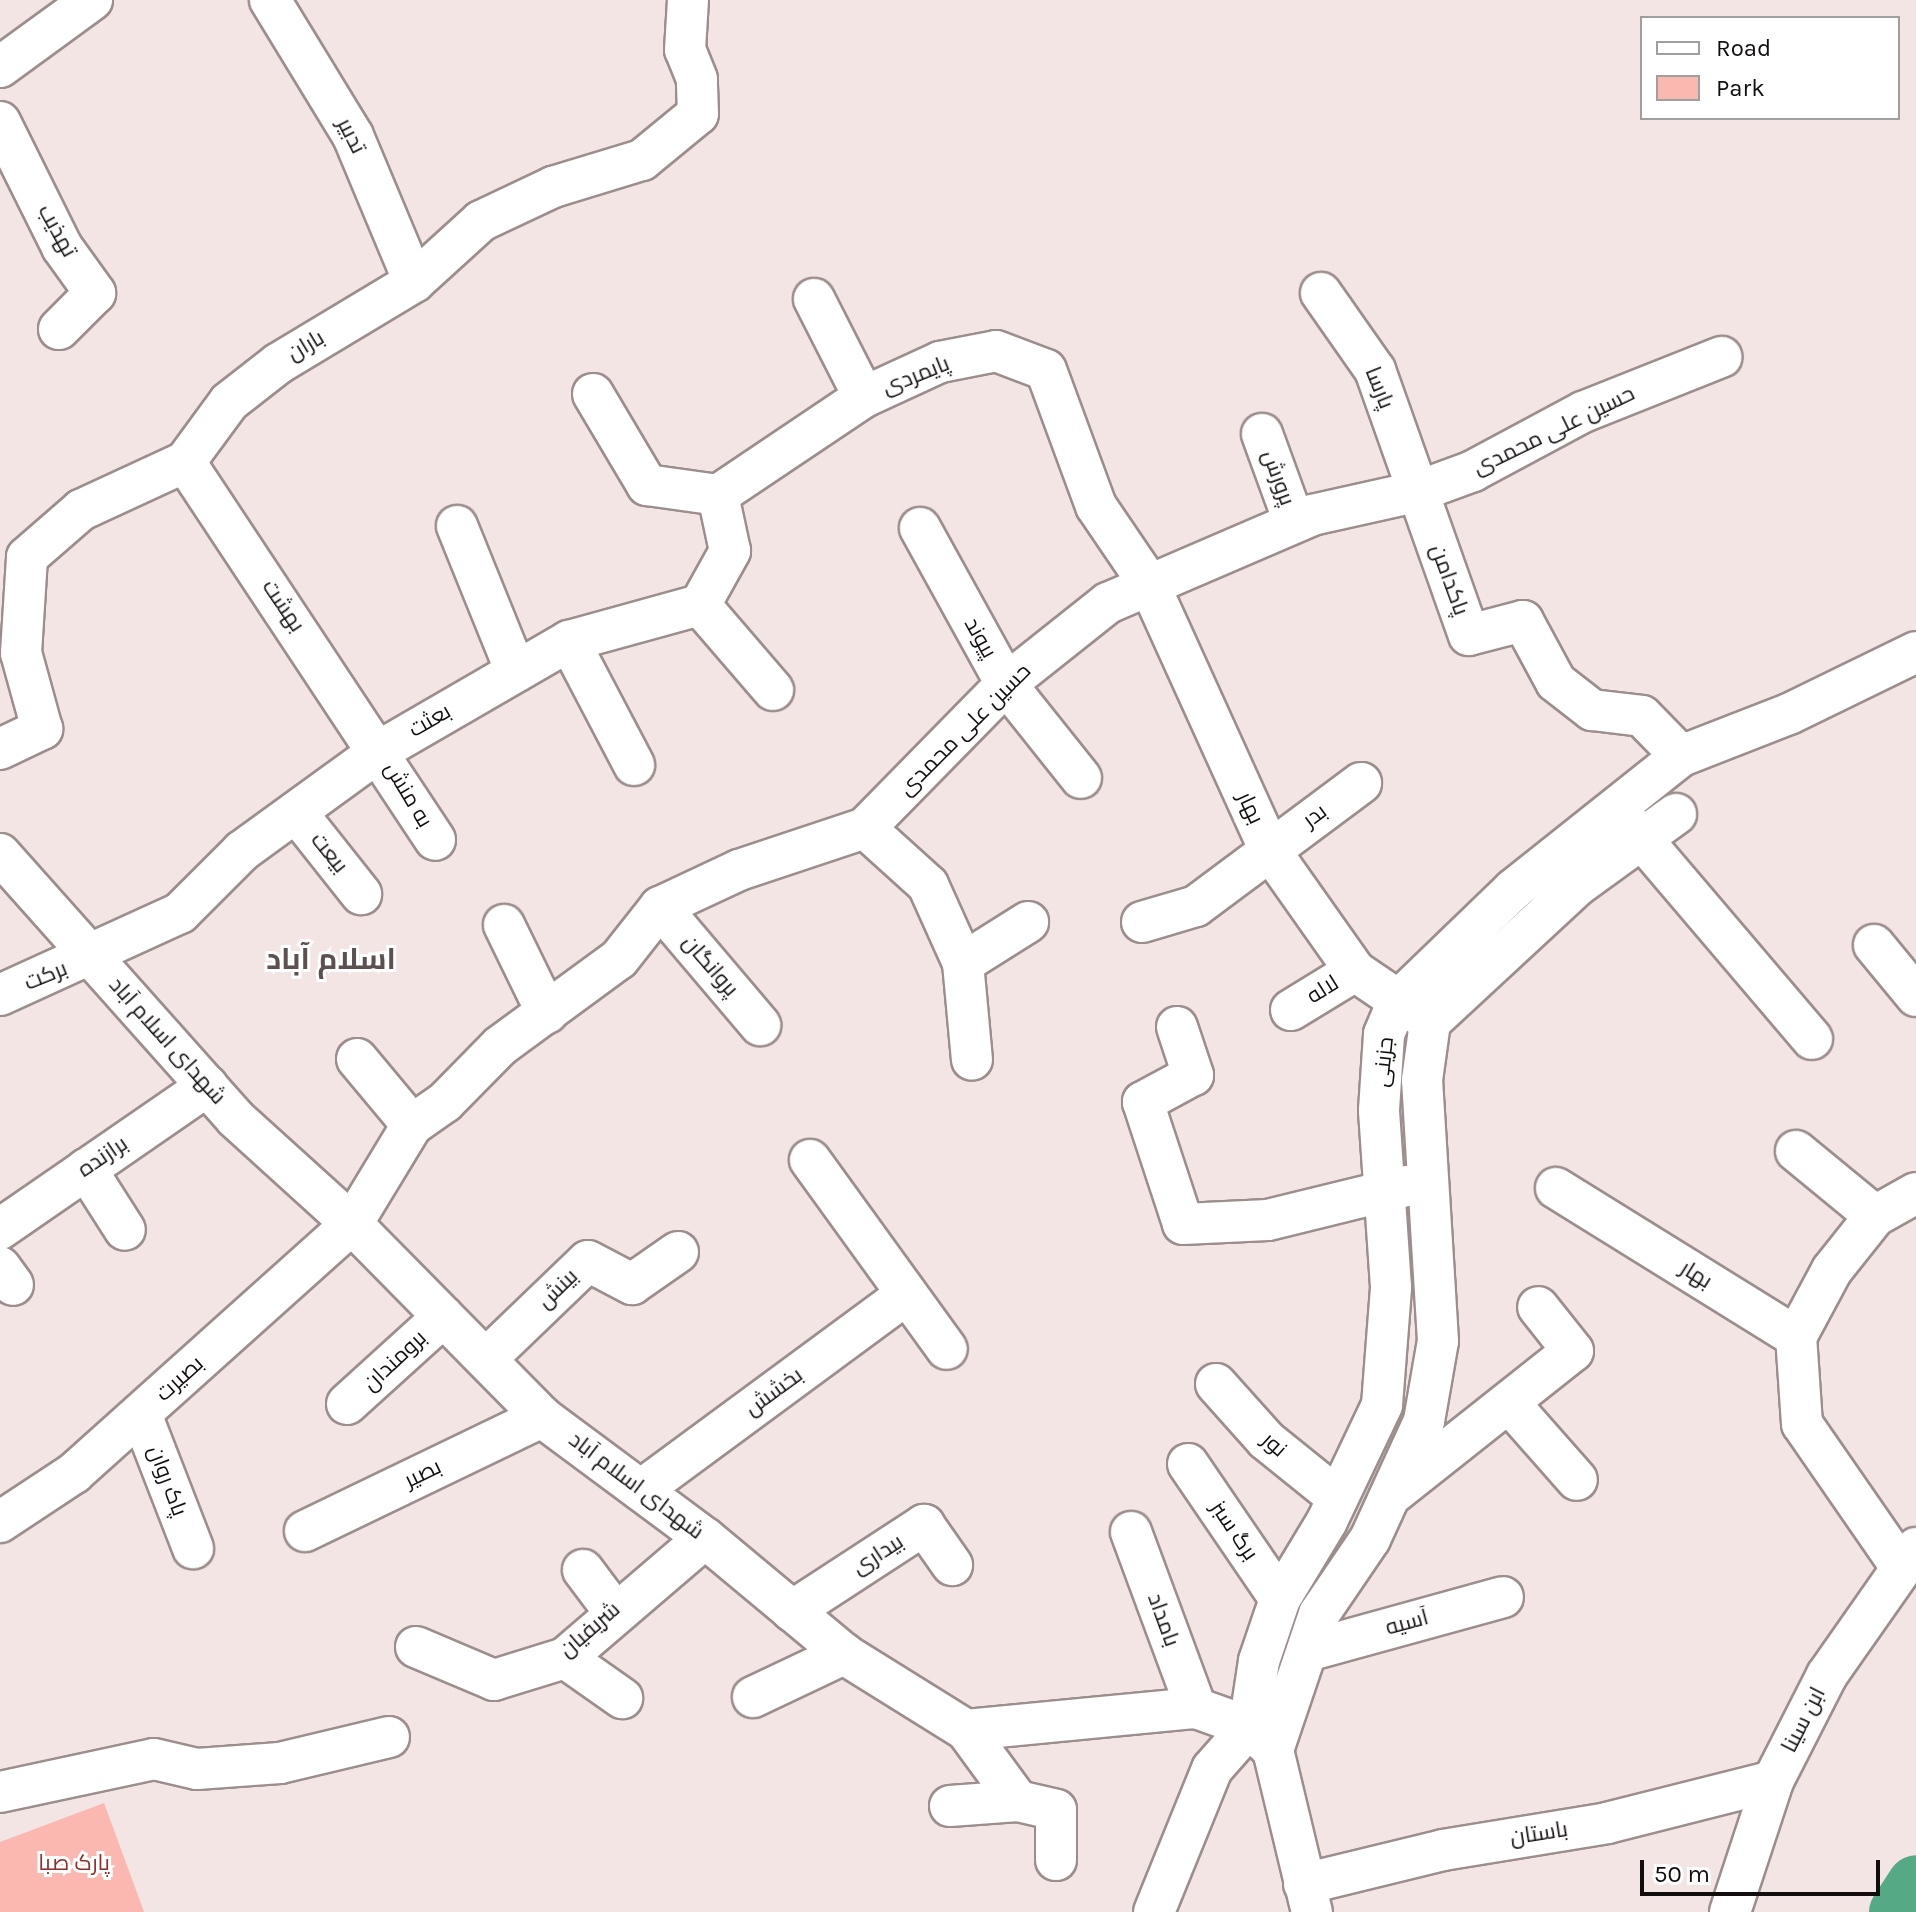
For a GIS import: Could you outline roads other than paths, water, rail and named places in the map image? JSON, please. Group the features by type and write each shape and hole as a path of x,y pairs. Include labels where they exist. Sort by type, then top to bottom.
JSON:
{"street":[{"path":"0,67 92,0"},
{"name":"تدبیر","path":"270,0 353,136 414,282"},
{"name":"باران","path":"0,749 42,729 21,653 27,557 81,510 185,462 229,402 266,372 414,282 481,221 553,187 642,160 698,114 697,79 685,50 688,0"},
{"name":"تهذیب","path":"0,122 62,247 95,293 59,329"},
{"name":"پارسا","path":"1321,293 1375,370 1416,492"},
{"path":"814,299 864,397"},
{"name":"پایمردی","path":"718,495 864,397 940,362 996,351 1046,370 1096,506 1149,584"},
{"name":"حسین علی محمدی","path":"352,1224 412,1125 445,1102 500,1046 619,959 660,907 739,870 865,828 1006,684 1108,603 1294,522 1416,492 1473,471 1583,412 1721,357"},
{"path":"593,394 647,485 718,495 730,551 700,605 773,690"},
{"name":"پرورش","path":"1262,434 1294,522"},
{"name":"بهشت","path":"185,462 381,750"},
{"name":"پاکدامن","path":"1416,492 1469,635 1523,621 1556,682 1592,710 1642,716 1681,756"},
{"path":"457,526 516,672"},
{"name":"پیوند","path":"920,528 1006,684 1081,778"},
{"name":"بهار","path":"1149,584 1269,849 1355,971 1414,1011"},
{"name":"بعثت","path":"92,958 180,913 242,851 381,750 569,641 700,605"},
{"path":"569,641 634,765"},
{"name":"جزینی","path":"1261,1738 1259,1661 1280,1599 1338,1498 1382,1405 1391,1339 1381,1191 1384,1034 1414,1011 1514,889 1615,805 1681,756 1789,714 1916,652"},
{"name":"به منش","path":"381,750 435,840"},
{"name":"بدر","path":"1142,922 1196,906 1361,783"},
{"path":"1615,805 1641,840 1812,1039"},
{"name":"بیعت","path":"296,812 361,894"},
{"path":"1154,1912 1212,1769 1261,1738 1311,1650 1319,1614 1393,1493 1424,1421 1438,1341 1425,1183 1422,1080 1414,1011 1676,814"},
{"path":"865,828 928,885 963,963 972,1060"},
{"name":"شهدای اسلام آباد","path":"3,863 207,1086 352,1224 542,1417 705,1538 844,1654 966,1730"},
{"name":"پروانگان","path":"660,907 760,1025"},
{"path":"963,963 1028,922"},
{"path":"504,925 547,1013"},
{"path":"1874,945 1916,996"},
{"name":"برکت","path":"0,995 92,958"},
{"name":"لاله","path":"1291,1010 1355,971"},
{"path":"1177,1027 1193,1075 1143,1102 1183,1224 1268,1220 1425,1183"},
{"path":"357,1059 412,1125"},
{"name":"برازنده","path":"0,1229 207,1086"},
{"path":"1796,1151 1875,1216"},
{"path":"810,1160 947,1349"},
{"path":"86,1169 125,1230"},
{"name":"بهار","path":"1556,1188 1796,1337"},
{"path":"1908,1556 1802,1424 1796,1337 1832,1270 1875,1216 1916,1193"},
{"name":"بصیرت","path":"0,1522 74,1473 352,1224"},
{"name":"بینش","path":"486,1359 588,1261 632,1284 678,1252"},
{"name":"بخشش","path":"641,1490 907,1294"},
{"path":"1393,1493 1510,1404 1573,1351 1538,1307"},
{"name":"برومندان","path":"347,1404 443,1317"},
{"path":"1391,1339 1438,1341"},
{"name":"نور","path":"1216,1384 1266,1440 1338,1498"},
{"path":"1510,1404 1577,1480"},
{"name":"پاک روان","path":"141,1414 193,1548"},
{"name":"بصیر","path":"305,1531 542,1417"},
{"name":"برگ سبز","path":"1188,1464 1280,1599"},
{"name":"بیداری","path":"792,1611 924,1525 952,1565"},
{"name":"بامداد","path":"1131,1532 1196,1708"},
{"name":"شریفیان","path":"416,1647 494,1680 565,1658 613,1610 705,1538"},
{"name":"ابن سینا","path":"1730,1912 1773,1781 1827,1675 1908,1556"},
{"path":"583,1570 613,1610"},
{"name":"آسیه","path":"1311,1650 1503,1597"},
{"path":"753,1697 844,1654"},
{"path":"565,1658 622,1698"},
{"path":"966,1730 1196,1708 1261,1738 1308,1898"},
{"path":"966,1730 1018,1801"},
{"path":"0,1792 154,1759 197,1769 280,1763 389,1737"},
{"name":"باستان","path":"1308,1898 1443,1850 1607,1823 1773,1781"},
{"path":"950,1806 1018,1801 1056,1810 1056,1860"}],"waterway":[{"path":"1898,1912 1916,1884"}],"district":[{"name":"اسلام آباد","path":"331,959"}],"park label":[{"name":"پارک صبا","path":"74,1864"}]}
